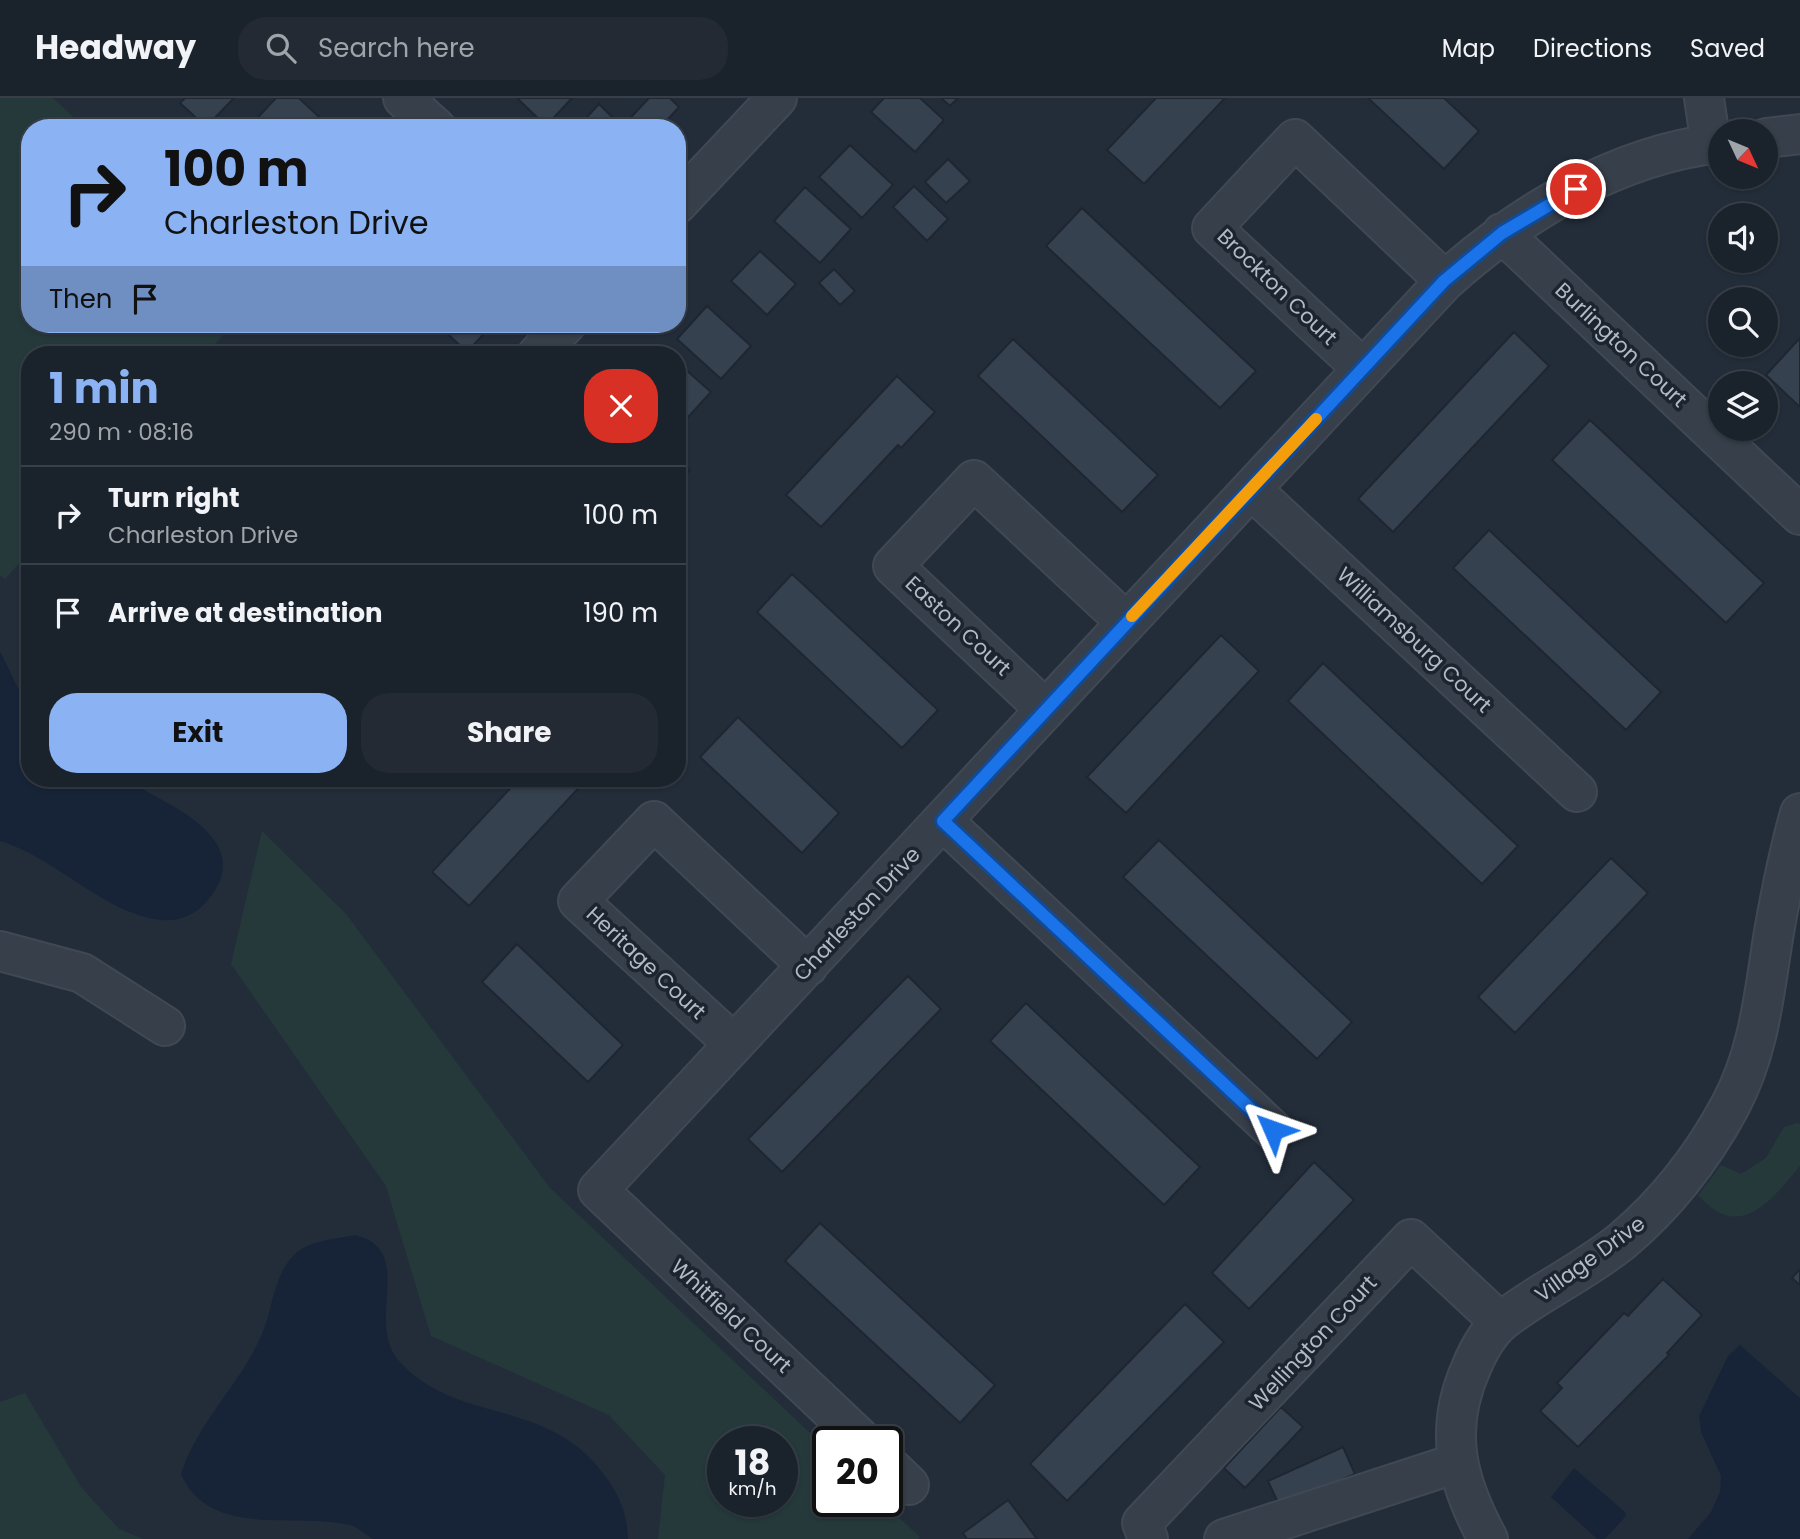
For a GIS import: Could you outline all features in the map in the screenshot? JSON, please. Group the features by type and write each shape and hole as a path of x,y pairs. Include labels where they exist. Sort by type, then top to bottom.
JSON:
{"street":[{"path":"403,98 426,119"},
{"path":"686,194 777,98"},
{"path":"1704,98 1709,119"},
{"path":"1778,137 1800,134"},
{"name":"Brockton Court","path":"1363,369 1212,228 1295,139 1444,281"},
{"name":"Charleston Drive","path":"598,1190 1444,281 1502,233 1553,201 1599,178 1661,156 1708,146"},
{"name":"Burlington Court","path":"1502,233 1800,515"},
{"path":"545,346 558,333"},
{"name":"Easton Court","path":"1045,709 893,566 975,480 1126,622"},
{"name":"Williamsburg Court","path":"1251,489 1577,792"},
{"name":"Village Drive","path":"1488,1539 1468,1502 1457,1463 1455,1428 1462,1388 1479,1349 1500,1322 1620,1242 1674,1191 1714,1135 1742,1080 1760,1029 1774,933 1800,813"},
{"name":"Heritage Court","path":"734,1044 578,901 653,821 808,965"},
{"path":"943,821 1273,1130"},
{"path":"0,951 82,973 165,1026"},
{"name":"Whitfield Court","path":"598,1190 847,1426"},
{"name":"Wellington Court","path":"1148,1539 1142,1523 1411,1239 1500,1322"},
{"path":"1224,1539 1457,1463"}],"green space":[{"path":"0,98 53,98 75,119 21,119 21,333 225,333 213,346 21,346 21,561 5,579 0,575"},
{"path":"262,831 346,914 550,1188 812,1435 812,1517 898,1517 920,1537 658,1539 665,1475 609,1415 431,1336 386,1186 231,964"},
{"path":"1800,1124 1800,1166 1766,1203 1755,1211 1732,1216 1717,1212 1698,1196 1721,1165 1741,1174 1766,1158 1784,1127"},
{"path":"25,1393 81,1487 119,1529 143,1539 0,1539 0,1402"}],"water":[{"path":"0,651 21,694 21,787 139,787 200,825 212,837 220,851 223,866 219,882 199,909 175,920 161,920 140,916 120,907 40,859 0,841"},
{"path":"355,1235 374,1243 383,1256 387,1271 386,1327 390,1346 400,1362 423,1382 449,1396 533,1423 560,1435 585,1453 616,1494 625,1515 628,1539 373,1539 350,1525 232,1515 211,1508 194,1494 181,1474 188,1455 253,1352 266,1324 278,1282 287,1263 307,1246"},
{"path":"1740,1345 1800,1398 1800,1539 1688,1539 1711,1512 1720,1492 1721,1476 1701,1432 1699,1416 1728,1356"},
{"path":"1574,1468 1625,1512 1626,1516 1605,1539 1597,1539 1551,1497"}],"building":[{"path":"185,98 234,98 214,119 197,119 180,103"},
{"path":"276,98 299,98 319,117 317,119 256,119"},
{"path":"517,98 572,98 552,119 539,119"},
{"path":"649,98 670,98 679,107 668,119 629,119"},
{"path":"884,98 920,98 944,120 915,152 871,112"},
{"path":"941,98 958,98 950,106"},
{"path":"1156,98 1225,98 1144,184 1107,150"},
{"path":"1368,98 1444,98 1479,131 1444,169"},
{"path":"599,104 614,119 585,119"},
{"path":"850,145 893,185 862,218 819,177"},
{"path":"948,159 970,181 946,203 925,182"},
{"path":"914,186 948,219 927,241 893,207"},
{"path":"805,187 851,229 820,263 774,221"},
{"path":"1082,208 1256,371 1220,408 1046,246"},
{"path":"760,251 796,284 767,315 731,281"},
{"path":"834,269 855,291 840,305 819,283"},
{"path":"707,306 751,346 721,379 677,339 686,333 686,329"},
{"path":"1514,332 1549,366 1393,532 1358,499"},
{"path":"447,333 485,333 473,346 461,346"},
{"path":"1800,338 1800,407 1778,386 1778,371 1770,371"},
{"path":"1013,339 1158,475 1122,512 978,376"},
{"path":"686,370 711,392 686,419"},
{"path":"897,376 935,412 901,448 898,445 821,527 786,495"},
{"path":"1590,420 1764,583 1726,623 1552,460"},
{"path":"1489,530 1661,692 1626,730 1453,568"},
{"path":"792,574 938,710 902,748 757,612"},
{"path":"1221,635 1259,671 1126,813 1087,777"},
{"path":"1323,663 1518,846 1482,884 1288,701"},
{"path":"738,717 839,813 802,853 700,757"},
{"path":"512,787 580,787 469,906 432,872"},
{"path":"1159,840 1352,1022 1317,1059 1123,877"},
{"path":"1611,858 1648,893 1515,1033 1478,997"},
{"path":"517,944 623,1045 588,1082 482,982"},
{"path":"908,976 941,1009 782,1172 748,1139"},
{"path":"1026,1003 1200,1167 1164,1205 990,1041"},
{"path":"1314,1162 1354,1200 1249,1309 1212,1273"},
{"path":"820,1223 995,1385 960,1423 785,1261"},
{"path":"1800,1269 1800,1285 1792,1278"},
{"path":"1663,1279 1702,1315 1667,1353 1669,1355 1578,1447 1540,1411 1562,1388 1557,1383 1624,1313 1628,1316"},
{"path":"1185,1304 1224,1342 1067,1501 1030,1464"},
{"path":"1281,1407 1303,1427 1245,1488 1224,1468"},
{"path":"1343,1447 1355,1474 1280,1507 1268,1481"},
{"path":"1008,1500 1037,1539 967,1539 963,1533"}],"slow traffic":[{"path":"1132,616 1316,419"}],"route":[{"path":"1273,1130 943,821 1444,281 1502,233 1576,189"}]}
